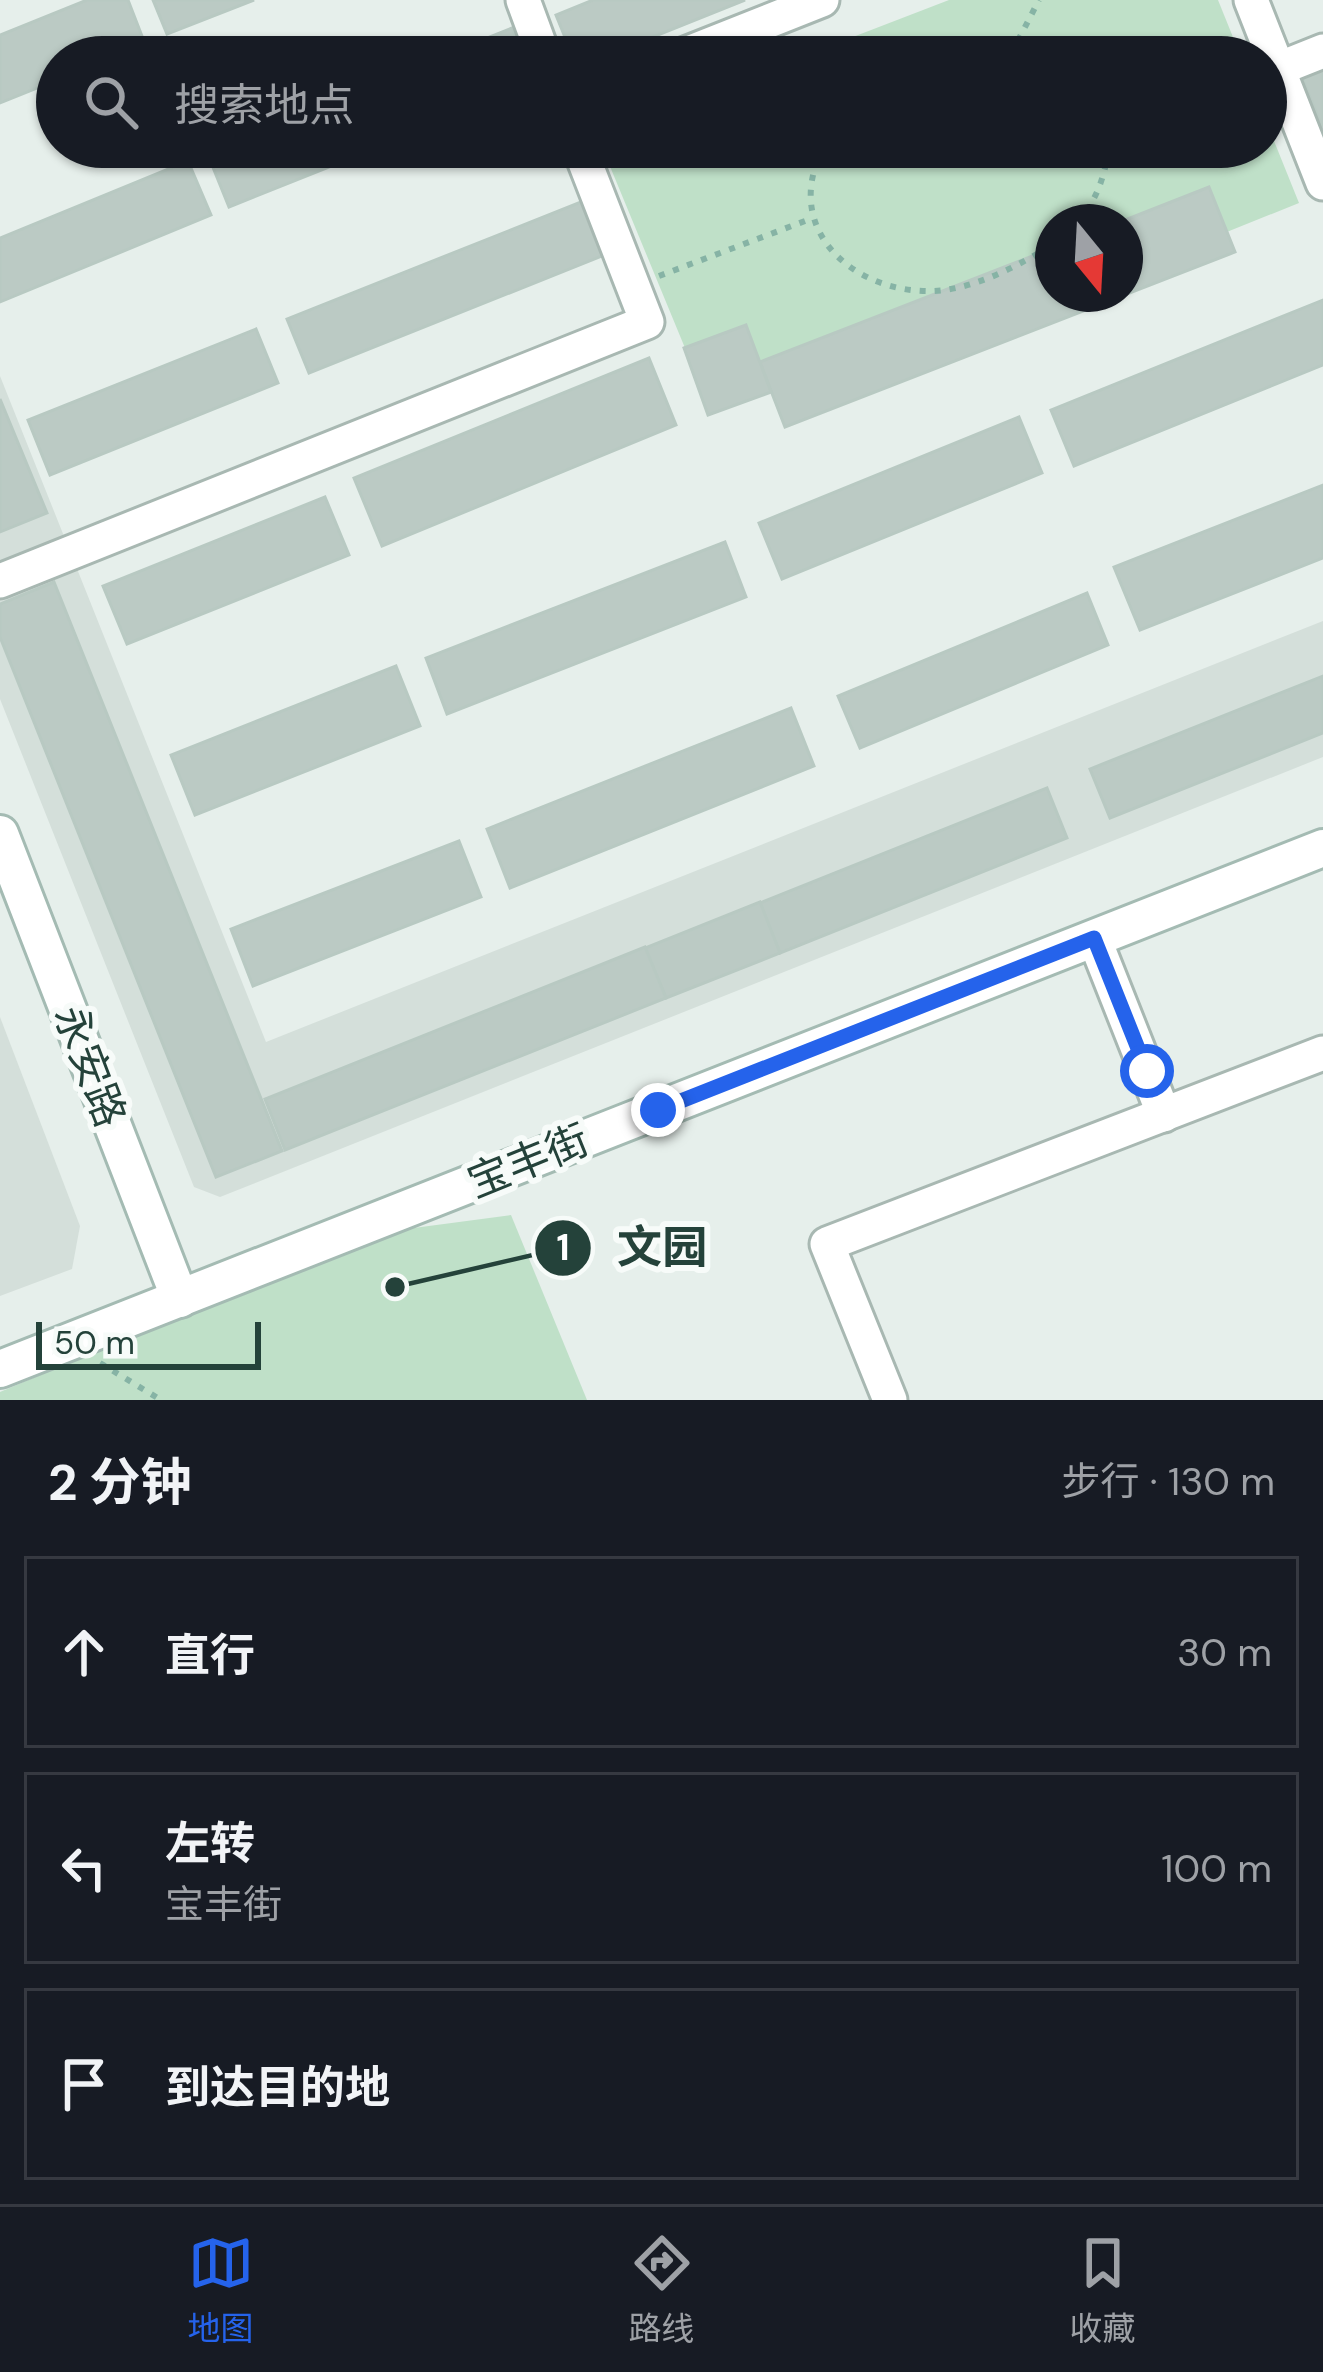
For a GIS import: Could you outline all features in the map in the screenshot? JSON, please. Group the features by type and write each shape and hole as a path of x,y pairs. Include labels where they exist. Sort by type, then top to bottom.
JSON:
{"street":[{"path":"523,0 536,36"},
{"path":"731,36 822,0"},
{"path":"1251,0 1265,36"},
{"path":"1287,65 1323,51"},
{"path":"1287,92 1323,183"},
{"path":"0,581 647,322 586,168"},
{"name":"永安路","path":"0,834 179,1299"},
{"name":"宝丰街","path":"0,1369 1323,848"},
{"path":"1094,938 1164,1115"},
{"path":"890,1400 827,1244 1323,1053"}],"path":[{"path":"1024,36 1040,0"},
{"path":"819,168 812,193 813,218 827,251 849,268 922,291 978,280 1035,253"},
{"path":"1088,204 1106,168"},
{"path":"656,278 813,218"},
{"path":"81,1337 88,1356 161,1400"}],"shaded area":[{"path":"0,376 266,1042 1323,621 1323,757 220,1197 194,1187 0,699"},
{"path":"0,1017 80,1226 72,1269 0,1296"}],"green space":[{"path":"949,0 1218,0 1233,36 856,36"},
{"path":"611,168 1285,168 1299,203 1143,266 1143,204 1035,204 1035,299 769,371 704,394"},
{"path":"511,1215 587,1400 0,1400 0,1392 376,1233"}],"building":[{"path":"87,0 128,0 142,36 36,36 36,88 0,103 0,35"},
{"path":"153,0 254,0 167,34"},
{"path":"593,0 745,0 655,36 564,36 556,15"},
{"path":"512,28 515,36 492,36"},
{"path":"1323,58 1323,129 1298,68"},
{"path":"171,168 191,168 211,215 0,302 0,238"},
{"path":"213,168 326,168 229,207"},
{"path":"1209,187 1235,252 1143,288 1143,213"},
{"path":"586,200 607,254 309,373 287,319"},
{"path":"1035,255 1035,312 1081,312 785,427 760,362"},
{"path":"1323,300 1323,365 1074,466 1051,410"},
{"path":"746,325 771,392 708,415 684,348"},
{"path":"256,329 278,383 50,475 28,420"},
{"path":"649,358 676,425 382,546 354,478"},
{"path":"0,399 47,513 0,532"},
{"path":"1019,417 1042,473 782,579 759,523"},
{"path":"1323,485 1323,558 1140,630 1114,567"},
{"path":"325,497 349,555 127,644 103,586"},
{"path":"725,542 746,597 447,714 426,658"},
{"path":"54,582 282,1151 216,1177 0,637 0,604"},
{"path":"1087,593 1108,645 860,748 838,696"},
{"path":"396,666 420,726 195,815 171,755"},
{"path":"1323,676 1323,733 1110,818 1090,769"},
{"path":"791,708 814,766 510,888 487,829"},
{"path":"1047,788 1067,838 780,953 760,903"},
{"path":"459,841 481,897 253,986 231,929"},
{"path":"760,902 780,953 666,998 645,948"},
{"path":"645,947 666,998 285,1150 265,1099"}],"place":[{"name":"文园","path":"395,1287"}],"route":[{"path":"658,1110 1094,938 1147,1071"}]}
